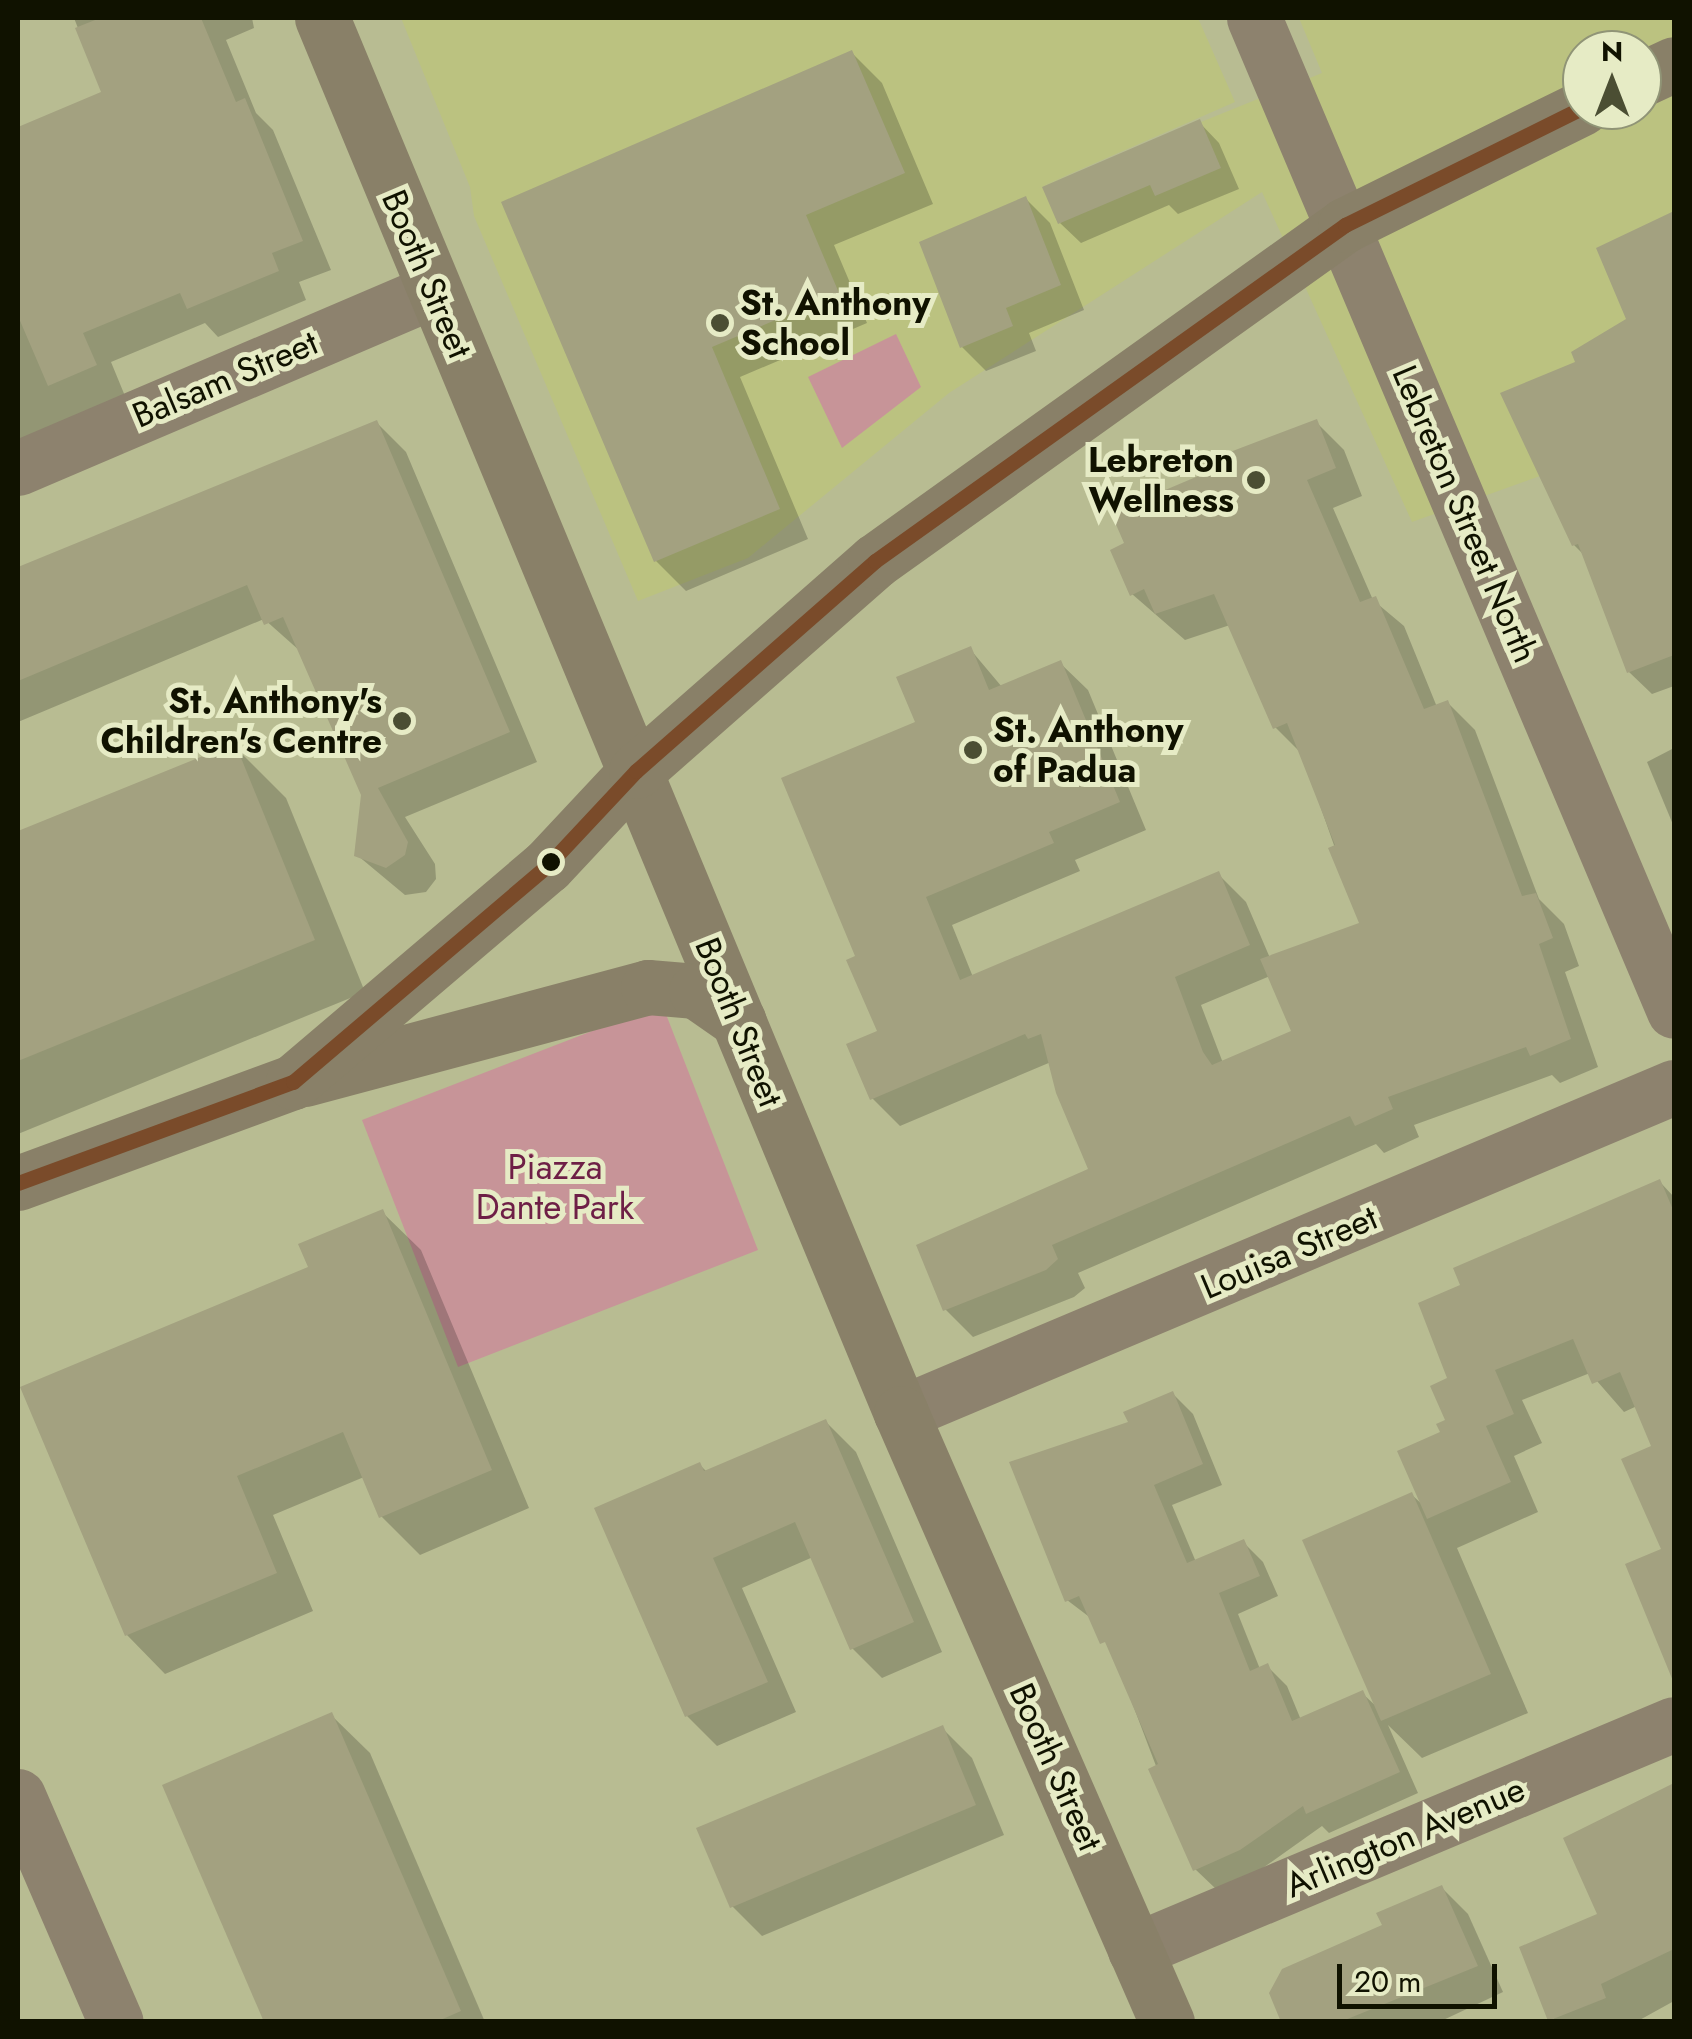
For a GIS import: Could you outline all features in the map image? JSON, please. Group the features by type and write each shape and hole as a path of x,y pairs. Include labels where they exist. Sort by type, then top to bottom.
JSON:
{"main road":[{"name":"Booth Street","path":"322,18 901,1413 1167,2022"},
{"path":"293,1082 547,866 636,772 874,561 1345,225 1562,118"},
{"path":"18,1182 293,1082 648,987 696,992 739,1021"}],"street":[{"name":"Lebreton Street North","path":"1254,18 1345,225 1674,1011"},
{"name":"Balsam Street","path":"18,468 434,290"},
{"name":"Louisa Street","path":"901,1413 1674,1087"},
{"name":"Arlington Avenue","path":"1135,1950 1674,1724"},
{"path":"18,1796 116,2022"}],"shaded area":[{"path":"401,18 1198,18 1235,102 1038,188 1322,73 1299,18 1674,18 1674,428 1412,522 1262,192 949,393 748,558 638,601 474,216 470,187"}],"green space":[{"path":"896,334 921,387 842,448 808,377"},
{"name":"Piazza Dante Park","path":"662,1004 758,1250 458,1367 362,1120"}],"building":[{"path":"100,18 201,18 236,102 245,98 303,241 272,253 279,271 187,309 180,293 83,333 97,365 48,386 18,316 18,127 101,92 75,28"},
{"path":"852,50 905,173 806,215 839,293 712,347 780,509 654,562 501,202"},
{"path":"1200,119 1221,168 1155,196 1150,185 1058,224 1042,187"},
{"path":"1026,196 1061,285 1006,308 1013,326 960,348 919,242"},
{"path":"1674,211 1674,655 1627,673 1578,544 1572,546 1500,393 1575,362 1571,352 1626,319 1596,248"},
{"path":"1317,419 1336,468 1307,480 1360,602 1376,596 1424,709 1448,700 1522,896 1536,893 1553,938 1539,944 1571,1039 1530,1056 1526,1047 1388,1097 1393,1109 1355,1126 1350,1116 1052,1245 1058,1259 1046,1270 943,1311 916,1245 1088,1169 1056,1093 1041,1034 1028,1039 1025,1034 870,1100 846,1044 877,1031 846,960 855,956 781,778 915,722 896,677 971,646 989,690 1061,660 1120,802 1049,832 1054,843 926,897 960,980 1219,871 1250,945 1175,977 1203,1052 1212,1065 1291,1031 1260,959 1359,923 1328,848 1335,845 1287,723 1273,729 1214,594 1155,614 1144,589 1130,596 1110,550 1124,543 1111,513 1203,474 1217,457"},
{"path":"377,420 510,732 378,788 408,842 405,855 386,868 354,856 361,795 283,617 264,625 247,585 18,681 18,567"},
{"path":"235,743 315,940 18,1061 18,831"},
{"path":"1660,1179 1674,1212 1673,1681 1625,1564 1661,1549 1621,1459 1651,1446 1620,1372 1592,1384 1573,1339 1495,1370 1514,1414 1486,1426 1511,1482 1427,1519 1397,1451 1440,1432 1436,1424 1445,1420 1430,1386 1447,1378 1418,1303 1460,1285 1453,1268"},
{"path":"383,1209 492,1470 379,1518 343,1432 237,1476 277,1573 125,1636 20,1387 308,1267 298,1244"},
{"path":"1173,1391 1203,1464 1154,1485 1187,1563 1244,1539 1260,1576 1219,1593 1250,1671 1268,1663 1292,1721 1363,1690 1400,1772 1306,1814 1303,1806 1240,1850 1193,1871 1148,1769 1158,1764 1105,1642 1100,1644 1079,1596 1065,1602 1009,1462 1128,1422 1123,1412"},
{"path":"826,1419 914,1622 850,1650 795,1522 713,1558 768,1682 685,1717 594,1508 700,1462 704,1471"},
{"path":"1412,1492 1491,1674 1381,1721 1302,1540"},
{"path":"332,1712 461,2011 436,2022 264,2022 162,1785"},
{"path":"943,1725 976,1805 730,1908 696,1828"},
{"path":"1674,1783 1674,1949 1601,1984 1606,1998 1548,2021 1519,1947 1597,1914 1563,1838"},
{"path":"1442,1885 1478,1966 1340,2022 1281,2022 1269,1993 1282,1969 1382,1925 1376,1913"}],"transit line":[{"path":"18,1183 293,1082 547,866 636,771 875,561 1345,225 1562,118"}],"place":[{"name":"St. Anthony School","path":"720,323"},
{"name":"Lebreton Wellness","path":"1256,480"},
{"name":"St. Anthony's Children's Centre","path":"402,721"},
{"name":"St. Anthony of Padua","path":"973,750"}]}
